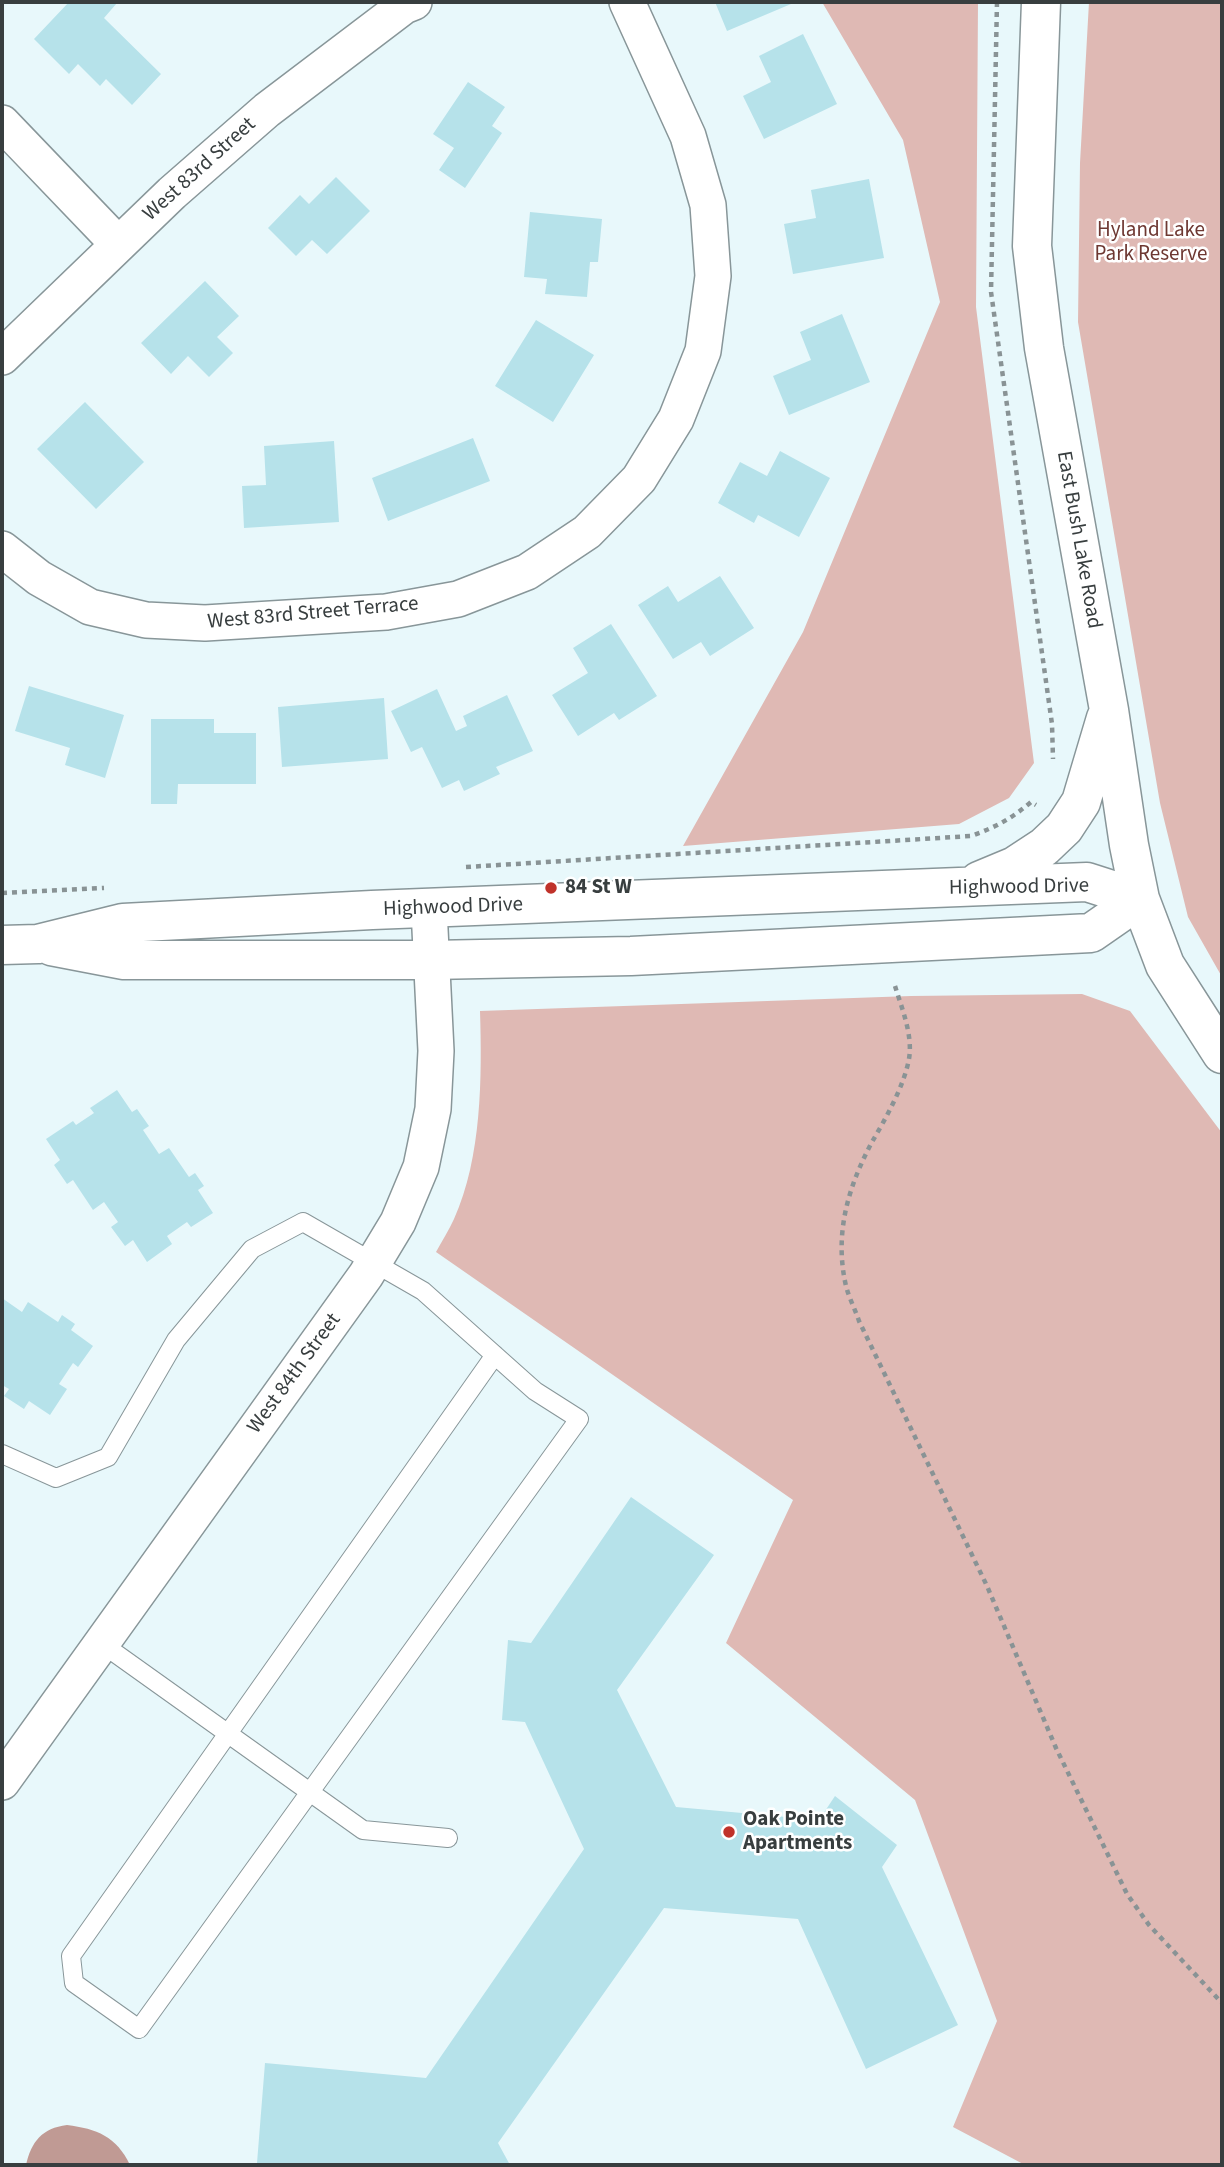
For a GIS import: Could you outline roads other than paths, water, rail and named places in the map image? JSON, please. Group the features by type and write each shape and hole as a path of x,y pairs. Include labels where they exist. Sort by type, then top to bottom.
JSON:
{"street":[{"name":"West 83rd Street Terrace","path":"2,549 39,579 90,607 146,620 205,623 386,612 458,599 527,572 587,532 639,479 676,419 703,351 713,276 708,205 688,136 627,2"},
{"name":"East Bush Lake Road","path":"1041,2 1032,246 1044,348 1109,710 1129,845 1140,899 1166,965 1222,1054"},
{"name":"West 83rd Street","path":"2,357 172,193 267,110 406,3"},
{"path":"2,123 118,244"},
{"path":"960,888 1015,866 1044,847 1064,828 1081,802 1109,710"},
{"name":"Highwood Drive","path":"20,944 123,923 429,909 1087,883 1140,899"},
{"name":"Highwood Drive","path":"20,944 124,960 432,960 631,956 1091,933 1140,899"},
{"name":"West 84th Street","path":"2,1782 373,1263 398,1222 421,1167 433,1109 436,1051 429,909"}],"lane":[{"path":"2,1454 56,1478 108,1457 176,1340 252,1249 303,1222 423,1290 495,1355 534,1391 579,1419 139,2029 74,1983 71,1956 495,1355"},
{"path":"101,1643 363,1830 448,1838"}],"place":[{"name":"84 St W","path":"551,888"},
{"name":"Oak Pointe Apartments","path":"729,1832"}],"park label":[{"name":"Hyland Lake Park Reserve","path":"1151,243"}]}
